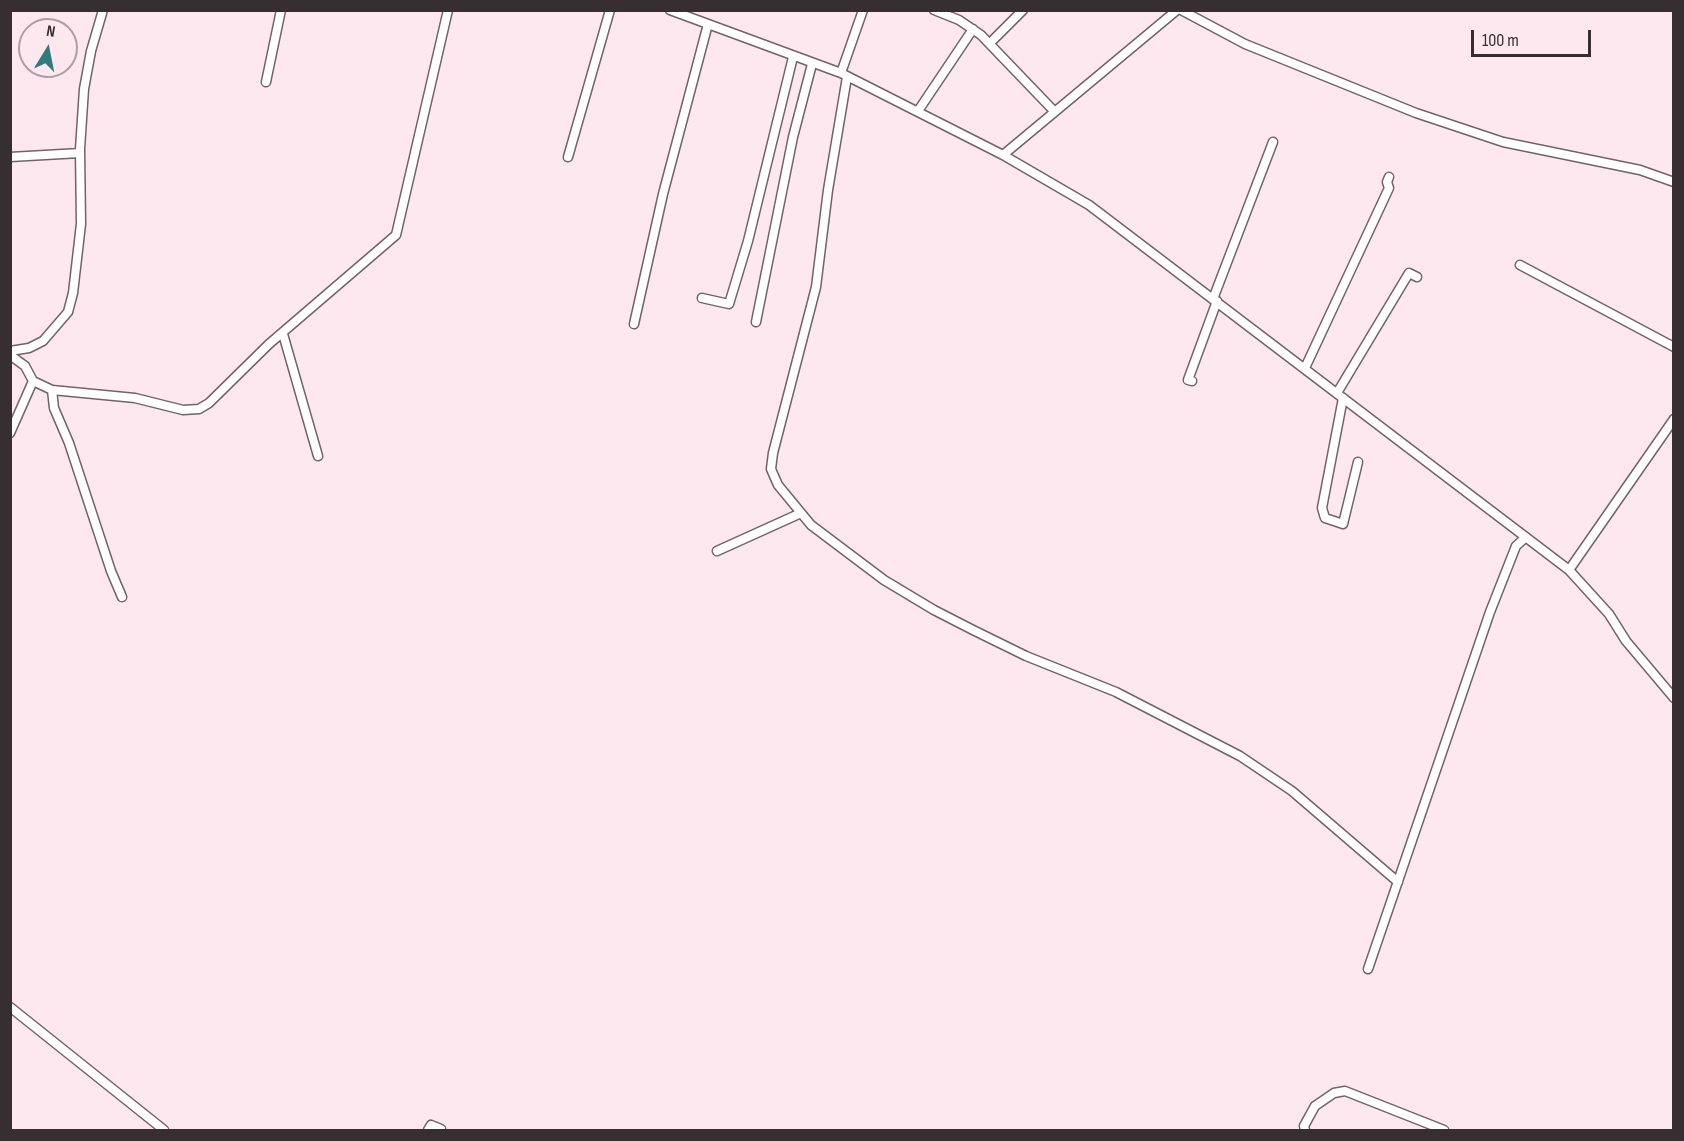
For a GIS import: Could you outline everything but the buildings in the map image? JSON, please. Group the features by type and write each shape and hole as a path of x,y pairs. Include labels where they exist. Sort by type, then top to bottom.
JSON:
{"street":[{"path":"10,353 43,341 68,312 74,293 81,224 80,153 84,89 91,51 103,10"},
{"path":"266,82 281,10"},
{"path":"10,353 25,366 33,381 52,390 135,398 183,410 199,409 396,235 448,10"},
{"path":"568,157 610,10"},
{"path":"670,10 844,75 1003,155 1089,205 1569,570 1609,614 1626,641 1674,698"},
{"path":"864,10 844,75 816,287 771,468 778,485 811,525 844,552 934,610 1026,656 1126,697 1240,756 1292,791 1398,882"},
{"path":"934,10 973,29 990,43 1054,111"},
{"path":"990,43 1023,10"},
{"path":"1003,155 1166,13 1179,10 1245,44 1416,113 1503,141 1640,170 1674,182"},
{"path":"634,324 663,194 708,24"},
{"path":"918,111 973,29"},
{"path":"702,298 729,304 748,241 794,57"},
{"path":"756,322 793,136 812,64"},
{"path":"1192,381 1188,380 1215,300 1273,142"},
{"path":"10,157 80,153"},
{"path":"1305,368 1389,188 1387,182 1389,177"},
{"path":"1520,265 1674,347"},
{"path":"1359,462 1344,524 1325,518 1322,508 1340,396 1409,273 1417,277"},
{"path":"283,334 318,456"},
{"path":"10,433 33,381"},
{"path":"52,390 54,408 122,597"},
{"path":"1569,570 1674,419"},
{"path":"717,551 754,537 801,513"},
{"path":"1368,969 1490,612 1516,546 1526,537"},
{"path":"10,1007 164,1131"},
{"path":"1305,1131 1304,1126 1315,1106 1334,1093 1346,1091 1444,1131"},
{"path":"428,1131 431,1125 441,1129"}]}
